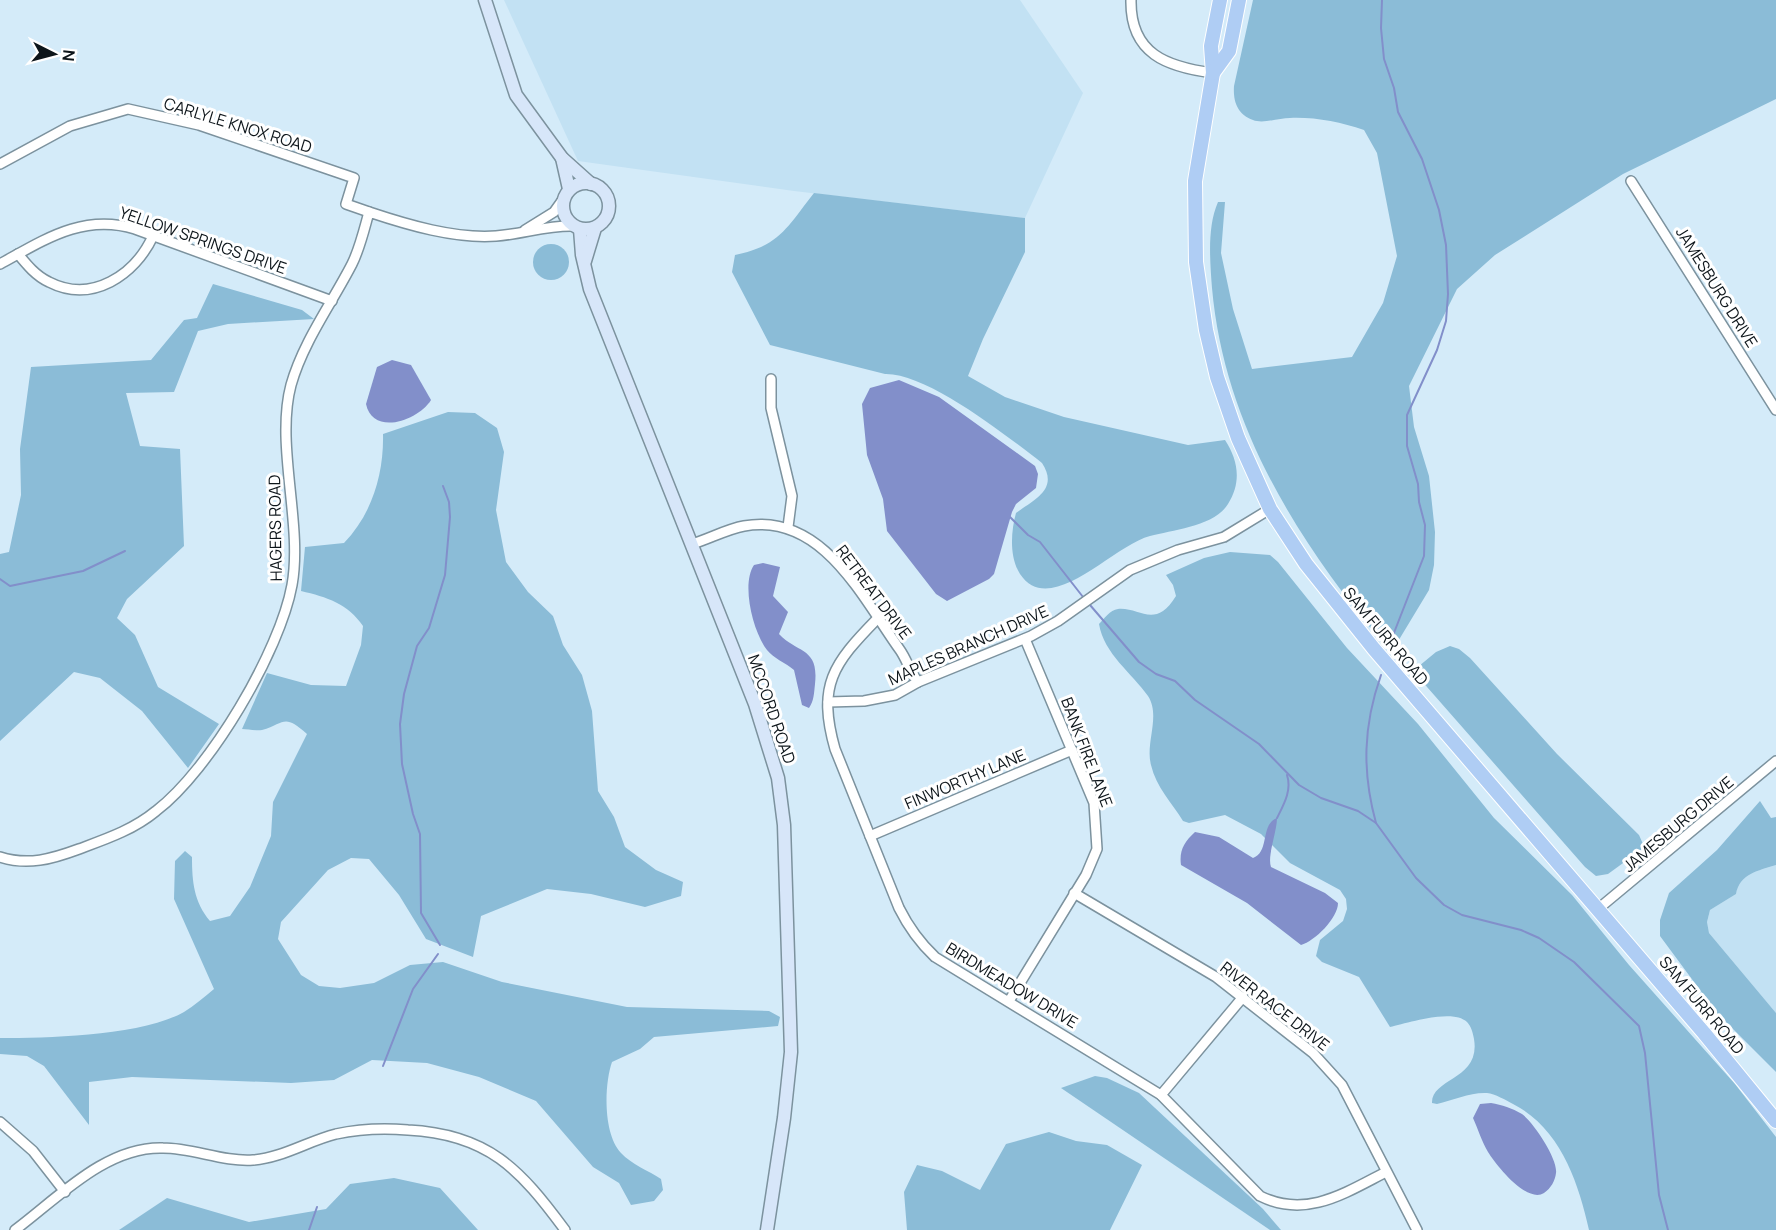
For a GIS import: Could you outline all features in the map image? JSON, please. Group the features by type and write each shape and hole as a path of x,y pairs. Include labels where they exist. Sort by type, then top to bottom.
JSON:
{"main road":[{"name":"SAM FURR ROAD","path":"1220,0 1211,46 1213,73 1201,135 1194,194 1200,294 1213,361 1227,410 1270,509 1337,604 1776,1121"},
{"name":"SAM FURR ROAD","path":"1213,73 1229,51 1239,0"}],"street":[{"name":"MCCORD ROAD","path":"485,0 516,95 562,158 591,184 602,190 608,202 606,219 595,228 585,261"},
{"path":"1131,0 1134,28 1151,52 1174,67 1213,73"},
{"name":"CARLYLE KNOX ROAD","path":"0,164 70,126 128,109 199,125 354,178 346,204 369,212"},
{"name":"MCCORD ROAD","path":"562,158 567,194 563,211 577,227 591,289 768,738 781,796 792,1004 791,1052 784,1118 767,1230"},
{"name":"JAMESBURG DRIVE","path":"1631,181 1776,410"},
{"path":"525,230 554,212 567,194 578,185 591,184"},
{"path":"369,212 398,221 489,236 554,225 595,228"},
{"name":"HAGERS ROAD","path":"0,856 30,862 52,859 108,839 144,820 176,792 244,702 289,599 294,558 289,394 303,353 357,252 369,212"},
{"name":"YELLOW SPRINGS DRIVE","path":"0,264 63,230 90,224 117,225 332,301"},
{"path":"18,254 37,274 50,283 66,288 90,289 112,281 127,271 139,258 153,236"},
{"path":"771,379 771,408 792,496 788,527"},
{"name":"MAPLES BRANCH DRIVE","path":"828,702 879,699 895,695 918,682 1025,639 1059,621 1130,570 1178,550 1224,537 1270,509"},
{"name":"RETREAT DRIVE","path":"692,544 743,526 771,524 788,527 810,538 828,553 877,619 918,682"},
{"name":"BIRDMEADOW DRIVE","path":"877,619 848,649 834,670 828,702 829,726 835,749 910,932 935,957 1161,1095 1260,1196 1272,1202 1311,1206 1333,1200 1386,1172"},
{"name":"BANK FIRE LANE","path":"1009,1001 1086,875 1097,849 1098,825 1094,803 1025,639"},
{"name":"FINWORTHY LANE","path":"870,836 1072,750"},
{"name":"JAMESBURG DRIVE","path":"1598,909 1776,761"},
{"name":"RIVER RACE DRIVE","path":"1074,893 1216,977 1313,1053 1342,1085 1417,1230"},
{"path":"1161,1095 1243,997"},
{"path":"0,1122 33,1151 65,1192"},
{"path":"15,1230 104,1164 133,1151 148,1148 178,1149 234,1159 254,1160 277,1155 335,1134 379,1129 433,1131 478,1144 505,1161 527,1181 565,1230"}],"shaded area":[{"path":"504,0 1020,0 1083,93 1025,218 794,191 578,161"},
{"path":"1253,0 1776,0 1776,99 1623,174 1495,255 1457,289 1409,386 1414,427 1429,476 1435,532 1434,565 1429,590 1397,643 1381,641 1320,562 1293,520 1248,432 1219,338 1210,256 1212,222 1218,202 1225,202 1221,253 1233,309 1252,369 1352,357 1383,303 1397,256 1377,153 1364,130 1337,122 1309,118 1257,121 1243,114 1237,106 1234,86"},
{"path":"814,193 1025,218 1025,252 983,339 968,376 1005,397 1064,417 1188,445 1225,440 1233,455 1237,471 1235,488 1228,504 1214,517 1204,522 1135,542 1082,576 1064,584 1048,588 1033,586 1016,567 1012,536 1016,513 1037,498 1046,487 1047,472 1042,463 967,408 923,384 903,376 885,374 770,345 732,272 735,255 763,246 773,240 789,225"},
{"path":"551,244 564,249 569,262 564,275 551,280 538,275 533,262 538,249"},
{"path":"213,284 302,310 314,319 228,324 198,331 174,392 126,393 140,446 180,449 184,546 127,599 117,618 135,635 158,687 219,724 188,768 142,711 100,678 74,672 0,741 0,554 9,552 21,495 20,449 31,367 151,360 184,320 197,318"},
{"path":"392,360 411,365 431,400 417,414 397,422 386,423 370,414 366,404 377,367"},
{"path":"899,380 939,397 1035,466 1038,474 1036,488 1016,504 1012,512 994,574 989,579 947,601 936,594 887,531 883,499 867,455 862,404 870,388"},
{"path":"448,412 475,413 497,428 504,452 496,510 506,562 528,592 553,616 563,645 582,675 592,711 598,791 614,817 625,847 656,870 683,882 681,896 645,907 591,894 547,889 481,916 473,957 426,939 399,895 369,859 351,858 328,870 281,922 278,939 301,975 319,986 340,988 374,983 410,965 443,962 502,982 627,1007 769,1011 780,1017 778,1026 654,1037 640,1049 612,1062 607,1096 611,1134 615,1145 625,1157 661,1179 663,1190 654,1201 631,1205 619,1183 593,1167 536,1101 479,1077 427,1063 372,1060 334,1080 291,1083 132,1077 89,1082 89,1125 44,1066 27,1056 0,1054 0,1038 95,1034 120,1031 166,1020 188,1010 214,989 174,899 175,861 185,851 192,857 197,899 210,921 230,916 250,887 271,836 273,802 307,734 294,724 284,721 262,730 242,729 267,673 311,685 346,686 361,645 363,626 351,612 336,602 301,591 305,547 344,543 354,532 374,493 381,464 383,434"},
{"path":"1230,552 1270,555 1278,562 1347,648 1418,724 1494,818 1572,895 1629,965 1735,1084 1776,1137 1776,1230 1589,1230 1573,1175 1555,1141 1529,1114 1504,1099 1487,1093 1468,1095 1437,1104 1432,1103 1439,1088 1464,1071 1470,1063 1474,1052 1474,1039 1467,1022 1460,1018 1441,1016 1390,1027 1359,977 1322,962 1316,956 1320,940 1343,921 1347,909 1346,899 1340,890 1290,863 1261,834 1225,815 1189,823 1183,821 1160,788 1153,773 1150,757 1152,704 1142,688 1112,654 1099,624 1110,613 1118,609 1154,615 1161,612 1176,596 1173,585 1166,575 1204,558"},
{"path":"763,563 780,567 773,596 788,612 779,634 806,653 814,663 813,700 809,708 802,705 794,670 767,650 753,620 749,595 750,573 754,565"},
{"path":"1450,646 1459,649 1470,658 1557,754 1639,835 1643,844 1641,850 1608,874 1596,876 1585,867 1413,671 1436,652"},
{"path":"1760,801 1771,818 1776,817 1776,865 1756,871 1741,881 1736,894 1710,910 1707,922 1709,933 1776,1013 1776,1072 1717,1013 1660,936 1660,920 1669,893 1717,850"},
{"path":"1277,818 1270,857 1271,867 1325,893 1338,903 1334,915 1325,928 1313,939 1301,945 1247,903 1181,865 1183,847 1195,832 1219,837 1253,858 1262,850 1268,826"},
{"path":"1776,865 1776,1013 1709,933 1707,922 1710,910 1736,894 1738,884 1747,874"},
{"path":"1095,1076 1107,1078 1139,1093 1263,1209 1281,1230 1270,1230 1061,1088"},
{"path":"1491,1103 1522,1114 1533,1125 1544,1142 1553,1159 1556,1173 1549,1189 1544,1193 1537,1195 1521,1188 1505,1174 1488,1152 1473,1118 1480,1104"},
{"path":"1049,1132 1076,1141 1107,1145 1142,1165 1110,1230 907,1230 904,1192 917,1165 942,1171 980,1190 1006,1144"},
{"path":"394,1178 440,1188 478,1230 119,1230 167,1198 249,1222 326,1209 350,1184"}],"waterway":[{"path":"1382,0 1381,28 1384,59 1394,88 1398,112 1422,159 1439,210 1446,245 1448,294 1446,321 1437,350 1407,415 1407,446 1418,484 1419,502 1425,525 1424,556 1390,643"},
{"path":"440,945 421,913 420,834 402,764 400,724 404,694 417,646 429,628 445,575 450,517 449,502 443,486"},
{"path":"1010,517 1028,535 1040,542 1083,597"},
{"path":"0,579 10,586 83,571 125,551"},
{"path":"1090,605 1139,662 1156,674 1175,681 1195,700 1259,744 1299,785 1321,798 1358,811 1376,823 1416,878 1444,905 1462,915 1521,930 1539,938 1574,962 1639,1026 1645,1053 1659,1195 1668,1230"},
{"path":"1376,823 1368,786 1367,749 1371,712 1381,675"},
{"path":"1277,818 1288,792 1287,775"},
{"path":"383,1066 413,989 438,954"},
{"path":"309,1230 317,1207"}]}
